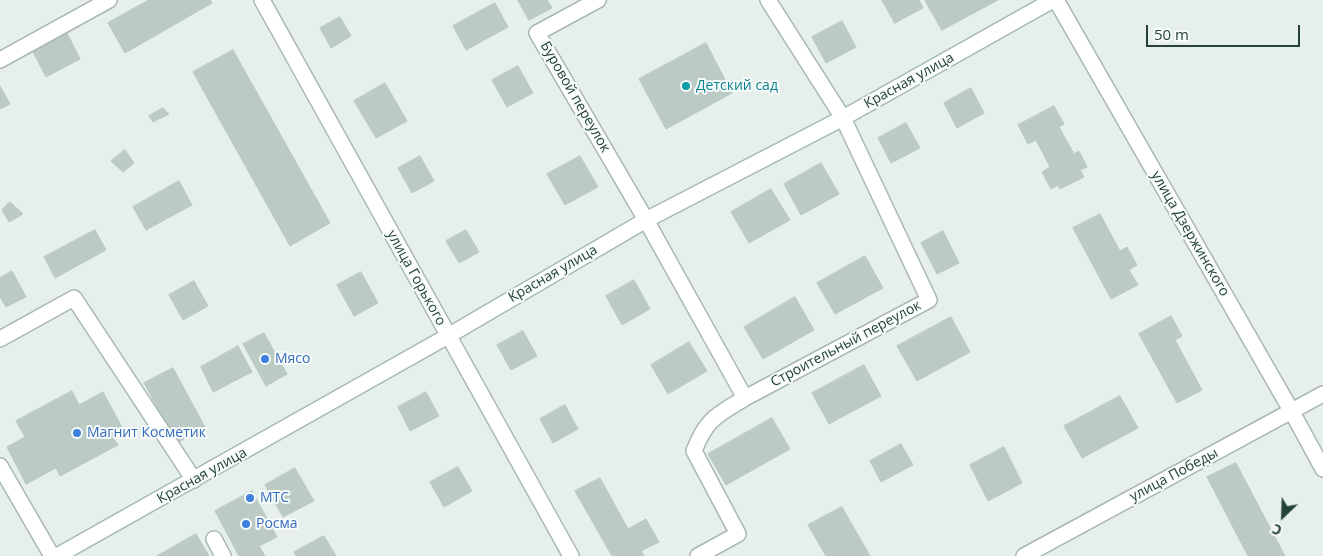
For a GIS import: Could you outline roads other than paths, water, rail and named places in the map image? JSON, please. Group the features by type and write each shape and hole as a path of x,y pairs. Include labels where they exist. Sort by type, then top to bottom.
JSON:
{"street":[{"path":"0,60 109,0"},
{"name":"улица Горького","path":"262,0 571,556"},
{"name":"Буровой переулок","path":"598,0 538,33 646,220"},
{"path":"768,0 843,118"},
{"name":"Красная улица","path":"58,556 448,336 646,220 843,118 1054,0"},
{"name":"улица Дзержинского","path":"1054,0 1292,412 1323,470"},
{"name":"Строительный переулок","path":"698,556 738,534 694,451 707,423 745,398 929,300 843,118"},
{"path":"646,220 745,398"},
{"path":"0,339 74,298 194,480"},
{"name":"улица Победы","path":"1024,556 1323,394"},
{"path":"0,466 52,556"},
{"path":"214,539 224,556"}],"place":[{"name":"Детский сад","path":"686,86"},
{"name":"Мясо","path":"265,359"},
{"name":"Магнит Косметик","path":"77,433"},
{"name":"МТС","path":"250,498"},
{"name":"Росма","path":"246,524"}]}
